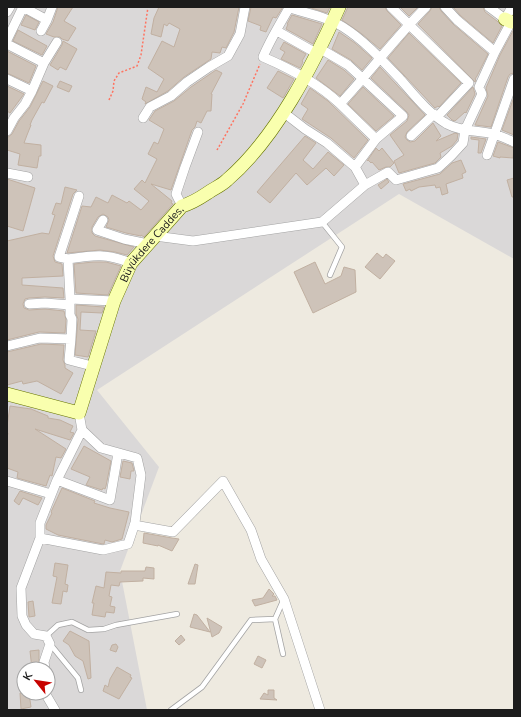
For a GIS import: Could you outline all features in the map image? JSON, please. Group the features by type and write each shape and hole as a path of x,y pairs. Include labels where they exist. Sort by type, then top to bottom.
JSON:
{"street":[{"path":"7,12 10,7"},
{"path":"7,40 23,7 47,20"},
{"path":"42,31 52,7"},
{"path":"143,118 150,107 171,96 187,82 228,56 240,34 245,7"},
{"name":"Büyükdere Caddes,","path":"78,413 114,301 131,263 182,206 192,203 227,181 256,150 283,112 304,77 333,22 339,7"},
{"path":"391,7 469,83 475,88 479,88"},
{"path":"340,104 364,79 409,23 426,7"},
{"path":"445,7 457,20 495,52"},
{"path":"489,7 510,21"},
{"path":"479,88 510,21 512,7"},
{"path":"376,140 324,90 304,77 263,57 268,43 289,8 333,22 343,27 380,58 419,101 448,124 465,130 494,134 514,142"},
{"path":"276,31 348,65 403,116 376,140 355,167"},
{"path":"7,130 10,116 25,104 44,63 57,42"},
{"path":"7,44 44,63"},
{"path":"7,79 32,91"},
{"path":"487,155 514,79"},
{"path":"411,136 469,83"},
{"path":"103,220 97,230 124,239 152,240 193,240 322,222 365,186 388,172 396,180 438,168 463,143 465,130 482,94 479,88"},
{"path":"283,112 305,129 327,143 355,167 365,186"},
{"path":"182,206 176,194 198,132"},
{"path":"7,173 28,177"},
{"path":"79,196 59,257 68,259 103,255 116,257 131,263"},
{"path":"68,259 70,315 72,319 72,339 69,360 92,366"},
{"path":"28,304 114,301"},
{"path":"7,346 40,338 72,339"},
{"path":"7,394 78,413 82,430 101,448 137,458 141,476 134,526 128,544 103,550 40,538"},
{"path":"44,661 48,640 34,634 26,625 22,616 21,588 40,538 40,523 56,480 82,430"},
{"path":"56,480 110,500 118,453"},
{"path":"7,481 51,494"},
{"path":"134,526 173,532 223,481 251,530 261,559 284,599 320,710"},
{"path":"49,701 54,710"}],"lane":[{"path":"322,222 342,246 330,275"},
{"path":"283,654 275,619 284,599"},
{"path":"81,690 78,678 48,640 58,626 72,622 88,630 104,629 177,614"},
{"path":"171,710 202,687 251,620 275,619"}],"path":[{"path":"109,100 113,91 114,81 119,73 136,66 139,60 148,7"},
{"path":"217,150 243,104 263,57"}],"shaded area":[{"path":"7,7 514,7 514,259 399,194 97,390 159,467 120,571 147,710 7,710"}],"building":[{"path":"58,7 73,7 64,21 76,28 68,41 60,37 54,37 46,34 53,22"},
{"path":"159,7 239,7 234,32 226,48 222,47 220,53 212,52 211,59 184,77 168,91 145,104 146,102 142,99 146,87 157,92 164,79 148,68 162,41 174,47 180,29 169,23 167,26 164,24 161,37 151,34 154,18"},
{"path":"251,7 283,7 276,18 273,17 266,32 260,30 261,26 248,21"},
{"path":"308,7 330,7 327,13"},
{"path":"348,7 385,7 401,25 380,49 342,20"},
{"path":"400,7 418,7 409,16"},
{"path":"432,7 439,7 453,24 488,54 475,79 475,82 418,24"},
{"path":"453,7 483,7 485,12 502,26 493,43 461,16"},
{"path":"26,15 39,22 35,30 21,25"},
{"path":"292,15 322,24 313,44 286,29"},
{"path":"514,29 514,73 510,74 508,77 491,127 475,125 488,96 486,88 500,55"},
{"path":"18,30 47,46 42,55 13,41"},
{"path":"339,32 355,43 372,58 362,70 351,60 332,49"},
{"path":"409,33 461,83 439,107 438,106 435,108 388,58"},
{"path":"63,41 77,49 66,70 60,67 58,70 50,65"},
{"path":"284,42 306,54 300,68 281,59 285,52 280,49"},
{"path":"7,51 36,66 29,83 7,73"},
{"path":"328,60 344,70 354,79 340,96 316,78"},
{"path":"380,67 425,115 407,132 405,137 407,140 410,142 415,141 433,123 441,136 436,141 455,133 458,134 457,140 452,146 440,153 441,157 435,163 399,173 394,161 404,155 390,135 407,121 409,115 371,78"},
{"path":"216,70 222,73 211,94 211,111 207,111 201,123 197,121 192,130 171,190 151,184 172,201 171,203 173,204 144,237 106,227 109,220 108,217 103,214 98,217 92,227 92,233 95,236 134,247 127,255 100,250 67,253 82,206 91,207 96,197 108,203 112,195 127,203 129,201 141,210 149,201 134,189 142,180 145,183 157,159 148,154 154,142 158,144 164,129 149,120 155,111 174,101"},
{"path":"278,71 294,79 283,98 267,88"},
{"path":"43,81 53,86 44,103 42,102 32,120 24,143 41,145 41,156 39,156 37,168 18,165 20,154 7,150 7,138 12,134 19,121 30,107"},
{"path":"60,81 72,86 69,92 57,87"},
{"path":"7,86 24,94 10,113 7,111"},
{"path":"363,87 394,116 376,131 348,104"},
{"path":"473,87 475,94 466,113 465,112 455,121 452,120 447,115"},
{"path":"310,88 328,101 368,140 354,158 331,138 302,119 308,109 301,104"},
{"path":"514,97 514,135 502,130"},
{"path":"305,136 316,143 303,160 313,169 328,152 344,165 334,176 326,168 307,185 296,173 270,203 257,192"},
{"path":"471,137 486,139 481,153 478,153 479,140 471,139"},
{"path":"498,142 514,148 513,158 500,158 493,156"},
{"path":"376,148 379,151 382,148 394,163 390,167 379,170 372,162 367,161"},
{"path":"461,160 466,172 462,174 463,178 446,184 448,193 442,195 440,187 436,188 435,185 419,187 411,191 410,189 406,191 403,184 440,174 452,163"},
{"path":"514,178 514,197 512,197 507,180"},
{"path":"7,179 35,188 23,231 7,226"},
{"path":"387,179 389,182 381,189 378,185"},
{"path":"65,187 77,190 73,194 53,256 55,262 62,264 63,276 22,278 22,285 63,288 64,298 29,298 25,299 23,304 24,308 29,310 45,309 64,311 66,320 65,333 39,332 7,340 7,241 42,233 49,234 55,215 52,214 56,203 61,204"},
{"path":"377,253 383,258 386,254 395,261 380,279 365,267"},
{"path":"106,262 121,266 108,295 76,293 74,264"},
{"path":"315,262 325,284 341,276 344,267 355,270 356,292 313,313 294,272"},
{"path":"76,305 104,307 102,313 81,312 80,330 96,331 88,357 75,355 78,319 76,314"},
{"path":"41,344 64,345 63,360 65,368 73,373 61,394 37,381 23,384 22,381 7,385 7,352"},
{"path":"10,406 31,409 48,416 48,418 60,420 73,426 70,432 74,433 70,440 35,429 66,449 61,458 56,457 52,476 50,475 46,486 17,478 18,472 7,468 7,426"},
{"path":"84,446 111,461 105,489 103,488 102,490 86,485 90,477 71,469"},
{"path":"123,461 132,463 134,471 131,471 130,479 120,477"},
{"path":"62,488 95,501 94,503 129,512 122,539 112,542 105,540 103,544 58,535 46,529 46,525 52,513 51,512"},
{"path":"20,491 42,498 38,505 23,498 19,505 14,501"},
{"path":"144,533 179,539 172,551 158,545 143,543"},
{"path":"55,563 68,565 65,584 68,585 67,592 63,591 61,604 52,603 57,577 53,576"},
{"path":"195,564 198,565 195,584 188,584"},
{"path":"146,567 154,568 154,579 143,578 143,581 120,582 119,586 111,585 109,596 112,597 110,606 115,607 114,613 106,612 105,617 92,615 94,603 92,603 96,586 104,588 106,572 121,573 121,571 145,571"},
{"path":"269,589 274,594 272,596 275,596 277,600 255,606 252,600 263,598"},
{"path":"33,601 35,616 29,617 28,602"},
{"path":"194,614 197,615 210,632 190,627"},
{"path":"207,618 222,627 219,633 212,637"},
{"path":"70,631 89,641 91,678 88,679 83,661 75,656 69,645 63,641"},
{"path":"181,635 185,640 179,645 175,641"},
{"path":"116,644 118,647 116,652 110,650 112,645"},
{"path":"39,650 39,661 31,661 30,651"},
{"path":"258,656 266,660 262,668 254,664"},
{"path":"117,667 131,675 130,677 132,678 119,699 103,691 105,685 108,687 110,679"},
{"path":"268,690 274,690 274,698 277,700 260,699 264,693 268,695"},
{"path":"20,701 30,701 31,707 21,709"}]}
